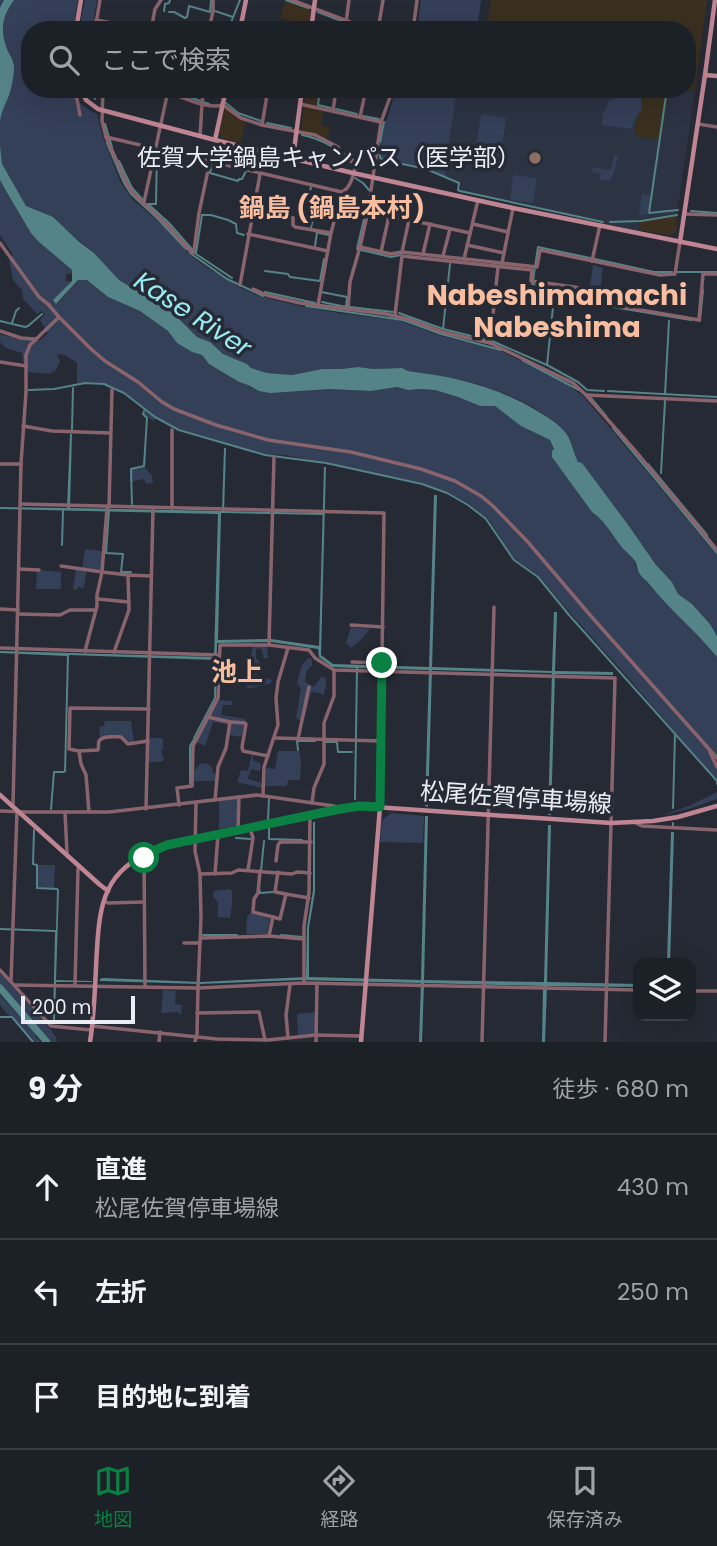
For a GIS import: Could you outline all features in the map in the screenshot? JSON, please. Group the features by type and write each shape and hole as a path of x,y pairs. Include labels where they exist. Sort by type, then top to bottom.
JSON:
{"main road":[{"path":"78,21 81,0"},
{"path":"242,21 246,0"},
{"path":"312,21 315,0"},
{"path":"680,242 715,0"},
{"path":"705,75 717,76"},
{"path":"85,98 102,111 264,152 513,208 717,249"},
{"path":"215,140 224,98"},
{"path":"292,158 301,98"},
{"path":"0,796 108,891"},
{"name":"松尾佐賀停車場線","path":"90,1042 98,924 103,900 122,870 137,858 167,845 360,806 611,823 678,817 717,806"},
{"path":"361,1039 380,807"}],"street":[{"path":"100,0 96,20 101,21"},
{"path":"152,21 161,0"},
{"path":"211,21 213,0"},
{"path":"292,0 346,20 349,0"},
{"path":"380,21 383,0"},
{"path":"414,21 417,0"},
{"path":"77,98 80,115"},
{"path":"103,98 102,121 127,184 133,194 193,252 210,160"},
{"path":"143,203 166,98"},
{"path":"108,137 342,192 347,190 355,164 343,156 338,147 315,135 262,125 242,118 223,105 215,106 190,98"},
{"path":"200,136 202,98"},
{"path":"262,125 265,98"},
{"path":"333,111 335,98"},
{"path":"360,117 364,98"},
{"path":"348,310 350,282 368,211 381,122 390,98"},
{"path":"300,104 381,122"},
{"path":"698,124 717,127"},
{"path":"240,285 258,172 264,152"},
{"path":"318,305 331,233 342,192"},
{"path":"464,259 478,200"},
{"path":"253,206 291,216 295,227 331,233"},
{"path":"502,263 513,208"},
{"path":"368,211 470,233"},
{"path":"685,214 717,215"},
{"path":"381,252 389,216"},
{"path":"402,252 409,220"},
{"path":"423,254 430,224"},
{"path":"472,224 509,232"},
{"path":"592,261 600,225"},
{"path":"443,257 450,229"},
{"path":"248,234 328,251"},
{"path":"360,248 391,254 402,252 537,267 540,250 652,273 675,274 680,242"},
{"path":"467,244 504,253"},
{"path":"1,246 38,297 105,361 174,409 268,440 351,452 421,469 455,481 481,496 527,541 717,758"},
{"path":"395,315 402,256 532,270 531,281 581,288 586,293 611,297 611,305 699,320 703,274 717,274"},
{"path":"490,343 498,267"},
{"path":"253,289 266,295 318,305 395,315 442,332 490,343 573,383 638,454 717,549"},
{"path":"12,983 21,464 27,349 59,317"},
{"path":"0,331 21,338 37,339"},
{"path":"0,362 26,366"},
{"path":"85,651 97,606 102,572 108,509 112,390"},
{"path":"586,395 717,401"},
{"path":"23,426 52,431 110,433"},
{"path":"172,429 172,509"},
{"path":"269,644 274,457"},
{"path":"0,464 21,464"},
{"path":"20,507 384,513 380,807"},
{"path":"146,809 153,508"},
{"path":"61,566 151,576"},
{"path":"19,569 39,570"},
{"path":"114,652 128,618 128,575"},
{"path":"98,599 130,602"},
{"path":"482,1042 494,607"},
{"path":"0,609 60,615 70,610 95,610"},
{"path":"351,625 383,626"},
{"path":"179,805 177,788 192,786 193,746 218,698 216,655 220,645 269,644 309,650 315,658 334,670 357,671 382,667"},
{"path":"263,796 264,767 278,725 278,682 288,647"},
{"path":"0,648 216,655"},
{"path":"352,663 430,673 492,672 615,678 605,1042"},
{"path":"312,803 314,788 324,764 324,723 334,696 334,670"},
{"path":"298,739 309,687"},
{"path":"148,741 128,744 121,737 108,737 99,741 98,750 69,749 70,708 149,709"},
{"path":"208,717 245,723 243,751 268,756"},
{"path":"215,800 218,767 226,748 230,722"},
{"path":"275,738 381,741"},
{"path":"708,747 717,767"},
{"path":"79,751 86,775 89,812"},
{"path":"0,811 15,809 27,812 89,812 146,809 263,796 340,809"},
{"path":"238,831 239,797"},
{"path":"195,1040 201,940 200,874 195,851 196,803"},
{"path":"65,812 67,856"},
{"path":"304,980 304,926 310,873 310,815"},
{"path":"634,822 642,826 717,830"},
{"path":"248,870 253,838 250,828"},
{"path":"215,874 218,835"},
{"path":"276,861 280,842 310,842"},
{"path":"144,855 145,984"},
{"path":"75,983 79,867"},
{"path":"200,874 232,873 237,870 310,873"},
{"path":"261,872 253,912 279,919 286,894"},
{"path":"278,872 275,891 309,898"},
{"path":"103,900 108,903 144,902"},
{"path":"269,936 273,917"},
{"path":"184,943 269,936 304,939"},
{"path":"0,970 51,1026 160,1032 195,1040 267,1041 319,1035 361,1039"},
{"path":"12,983 75,983 95,986 198,985 290,984 304,980 317,983 633,990"},
{"path":"316,1042 319,1035 317,983"},
{"path":"288,1038 286,1015 290,984"},
{"path":"696,991 717,991"},
{"path":"197,1013 260,1012 267,1041"},
{"path":"159,1042 160,1032"}],"shaded area":[{"path":"0,0 78,0 74,21 21,21 21,98 76,98 97,114 121,183 132,199 166,228 190,255 239,287 259,296 300,306 398,320 441,336 499,350 568,385 584,397 717,555 717,636 692,604 678,594 672,582 656,565 578,462 565,432 548,417 519,400 473,383 402,368 322,369 292,375 267,373 251,368 223,354 210,342 197,337 173,313 119,280 94,253 78,241 39,242 72,270 72,273 66,274 66,281 72,281 57,296 57,304 78,280 87,280 108,297 140,311 168,331 177,343 202,355 209,364 252,388 371,391 397,387 408,390 435,390 480,406 495,406 531,431 550,440 563,470 592,512 634,559 637,570 649,585 701,637 717,657 717,781 539,576 515,559 488,519 469,504 422,483 285,455 265,454 180,429 157,417 153,421 144,414 146,409 114,387 98,383 77,383 77,363 65,355 57,354 60,361 56,370 50,374 27,372 22,353 6,348 0,342 0,334 21,340 40,340 48,333 40,320 45,314 41,311 37,314 23,299 22,290 13,280 9,259 13,255 0,235"},
{"path":"4,0 14,0 7,11 3,27 14,70 0,122 0,8"},
{"path":"85,0 97,0 94,21 81,21"},
{"path":"286,0 311,10 309,21 288,21 280,18"},
{"path":"421,0 481,0 478,21 418,21"},
{"path":"491,0 707,0 696,83 696,21 488,21"},
{"path":"305,98 320,98 318,108 324,111 321,125 330,127 327,140 301,131"},
{"name":"佐賀大学鍋島キャンパス（医学部）","path":"393,98 640,98 642,109 637,117 660,140 667,98 694,98 677,214 640,220 638,231 459,192 461,184 458,181 426,168 388,162 380,156"},
{"path":"393,98 456,98 446,160 442,160 447,177 426,168 388,162 380,156"},
{"path":"616,98 641,98 642,109 632,129 602,125 603,113 609,101"},
{"path":"640,98 668,98 661,140 635,136 637,117 642,109"},
{"path":"225,103 246,119 241,143 222,138 219,134"},
{"path":"481,114 506,118 500,164 474,160"},
{"path":"0,146 2,164 26,206 53,217 94,253 119,280 173,313 197,337 210,342 223,354 251,368 267,373 292,375 322,369 402,368 488,388 534,409 552,421 568,436 578,462 582,463 656,565 672,582 678,594 692,604 710,624 717,636 717,657 640,575 635,561 592,512 552,457 554,449 550,440 521,426 495,406 480,406 435,390 408,390 397,387 371,391 259,391 209,364 202,355 177,343 168,331 140,311 108,297 87,280 78,280 56,304 53,300 72,281 72,270 31,233 9,196 0,180"},
{"path":"614,155 618,156 609,181 599,179 600,174 591,172 593,167 611,170"},
{"path":"513,175 537,178 533,203 510,200"},
{"path":"642,194 651,195 648,214 641,216 639,212"},
{"path":"677,214 676,232 670,235 638,230 640,220"},
{"path":"593,265 603,268 600,294 586,291 590,285"},
{"path":"70,434 70,508 222,511 226,448 224,513 221,513 218,640 271,639 319,646 326,467 321,655 333,664 429,667 434,495 437,495 432,667 552,671 554,612 557,612 555,671 613,672 613,675 555,674 551,815 548,815 552,673 432,670 428,807 425,806 429,670 358,668 354,800 356,668 332,667 319,657 318,649 271,642 217,643 216,698 195,738 214,698 215,660 69,655 64,772 67,656 0,651 214,657 218,514 0,509 67,508"},
{"path":"143,466 152,475 153,483 146,484 144,479 130,482 130,468"},
{"path":"85,549 103,551 101,571 87,569 84,588 78,587 77,590 73,589 76,569 82,570"},
{"path":"37,570 61,572 61,589 36,589"},
{"path":"351,627 370,629 351,648 346,643"},
{"path":"255,646 267,646 268,658 264,658 261,648 256,649 256,658 260,663 255,675 272,680 270,684 247,689 246,682 254,665 251,657"},
{"path":"308,658 312,659 312,665 307,670 305,682 314,687 321,677 326,678 326,684 324,695 311,693 304,720 299,720 296,718 301,689 297,683 302,665"},
{"path":"219,700 232,701 233,705 223,705 221,715 246,719 241,737 230,735 229,725 213,722 205,746 196,742"},
{"path":"105,721 131,721 134,742 125,742 124,737 100,737 99,727 104,726"},
{"path":"151,738 162,738 163,761 148,762"},
{"path":"278,751 299,751 300,780 288,780 287,786 265,786 266,768 275,769"},
{"path":"252,754 253,760 261,764 260,771 251,769 248,779 262,783 262,788 237,782 241,770 248,771"},
{"path":"207,763 216,774 215,781 194,781 194,771 200,764"},
{"path":"717,792 717,799 659,816 689,806"},
{"path":"238,799 237,826 219,829 219,801"},
{"path":"391,813 424,816 423,843 380,842 382,820"},
{"path":"425,816 428,816 424,980 544,982 548,825 551,825 547,982 633,984 633,987 547,986 545,1042 542,1042 543,986 424,983 422,1042 419,1042 421,983 301,980 200,984 100,979 200,982 306,977 315,822 315,892 309,928 309,977 421,980"},
{"path":"671,832 674,832 670,958 667,958"},
{"path":"38,865 55,865 54,888 38,887"},
{"path":"57,889 56,980 92,982 56,982 53,1022 55,932 0,928 56,930"},
{"path":"214,891 232,891 230,918 218,917 218,903 213,896"},
{"path":"251,912 270,919 267,934 246,934 247,917"},
{"path":"0,973 50,1029 57,1042 52,1042 0,984"},
{"path":"163,990 176,991 175,1004 182,1005 181,1015 177,1012 161,1013"},
{"path":"0,995 41,1042 34,1042 12,1016 9,1016 0,1005"},
{"path":"315,1012 315,1034 298,1036 297,1014"}],"waterway":[{"path":"164,11 165,4 170,0"},
{"path":"232,21 240,0"},
{"path":"286,0 308,8"},
{"path":"169,12 185,18 189,6 210,12 211,1"},
{"path":"215,11 233,17"},
{"path":"318,12 341,21"},
{"path":"192,98 209,104"},
{"path":"319,98 318,105 331,108"},
{"path":"666,98 649,213 678,210"},
{"path":"226,103 238,113 261,121"},
{"path":"336,109 357,114"},
{"path":"363,116 379,119"},
{"path":"380,142 384,122"},
{"path":"267,123 291,128"},
{"path":"105,124 112,147"},
{"path":"302,135 338,150 358,163 357,169"},
{"path":"107,143 131,194 186,249"},
{"path":"379,147 380,158 391,163 426,169 459,183 460,191 603,222"},
{"path":"148,204 156,204 157,151"},
{"path":"119,161 132,188 142,199"},
{"path":"212,164 210,173 238,181 246,171"},
{"path":"355,178 369,190"},
{"path":"311,187 308,199 318,202 311,227"},
{"path":"148,204 196,254 232,278"},
{"path":"367,206 357,249 391,257 401,255"},
{"path":"691,211 717,213"},
{"path":"196,253 202,215 228,220 236,224 237,233 244,235"},
{"path":"610,222 641,221 677,215"},
{"path":"315,246 316,232"},
{"path":"319,233 329,235"},
{"path":"533,280 538,247 590,258"},
{"path":"190,253 227,279 263,296"},
{"path":"265,271 320,281 324,259"},
{"path":"595,259 654,272 672,272"},
{"path":"443,329 450,264"},
{"path":"677,272 717,272"},
{"path":"532,284 609,299 608,307"},
{"path":"547,365 555,288"},
{"path":"700,321 703,290"},
{"path":"321,291 347,297 346,307 322,302"},
{"path":"265,292 315,303"},
{"path":"306,306 403,320 441,334 501,350"},
{"path":"350,307 393,312"},
{"path":"613,307 691,320"},
{"path":"12,323 19,308"},
{"path":"399,313 443,329 488,340"},
{"path":"0,321 25,327 42,314"},
{"path":"665,394 669,321"},
{"path":"492,341 547,365 587,390 604,391"},
{"path":"522,360 579,390"},
{"path":"29,390 54,389 85,383 104,384 124,393 155,417 179,430 265,455 326,463 422,484 447,493 468,505 486,519 514,560 538,577 717,784"},
{"path":"72,430 73,388"},
{"path":"608,391 717,397"},
{"path":"591,398 606,416"},
{"path":"661,473 665,401"},
{"path":"132,504 131,469 144,466 147,418 143,414 144,411"},
{"path":"613,428 717,553"},
{"path":"648,464 707,535"},
{"path":"62,545 63,511"},
{"path":"109,511 106,553 123,554 121,572 131,572"},
{"path":"224,512 270,513"},
{"path":"274,513 323,514"},
{"path":"673,808 675,734"},
{"path":"190,783 190,746 195,738"},
{"path":"298,750 297,741 315,741"},
{"path":"326,742 337,742 338,752 352,752"},
{"path":"51,809 54,772 64,772"},
{"path":"268,821 269,799"},
{"path":"269,828 269,839 302,840"},
{"path":"34,830 33,864 37,865 37,888 57,889"},
{"path":"236,838 251,839"},
{"path":"261,871 264,841"},
{"path":"260,891 273,892"},
{"path":"203,935 237,935"},
{"path":"281,935 302,937"},
{"path":"0,988 47,1042"},
{"path":"0,1017 12,1017 33,1042"}],"place":[{"name":"佐賀大学鍋島キャンパス（医学部）","path":"535,158"}],"district":[{"name":"鍋島 (鍋島本村)","path":"332,208"},
{"name":"Nabeshimamachi Nabeshima","path":"557,311"},
{"name":"池上","path":"237,672"}],"route":[{"path":"144,858 144,855 167,845 340,809 380,807 382,663"}],"water label":[{"name":"Kase River","path":"193,314"}]}
